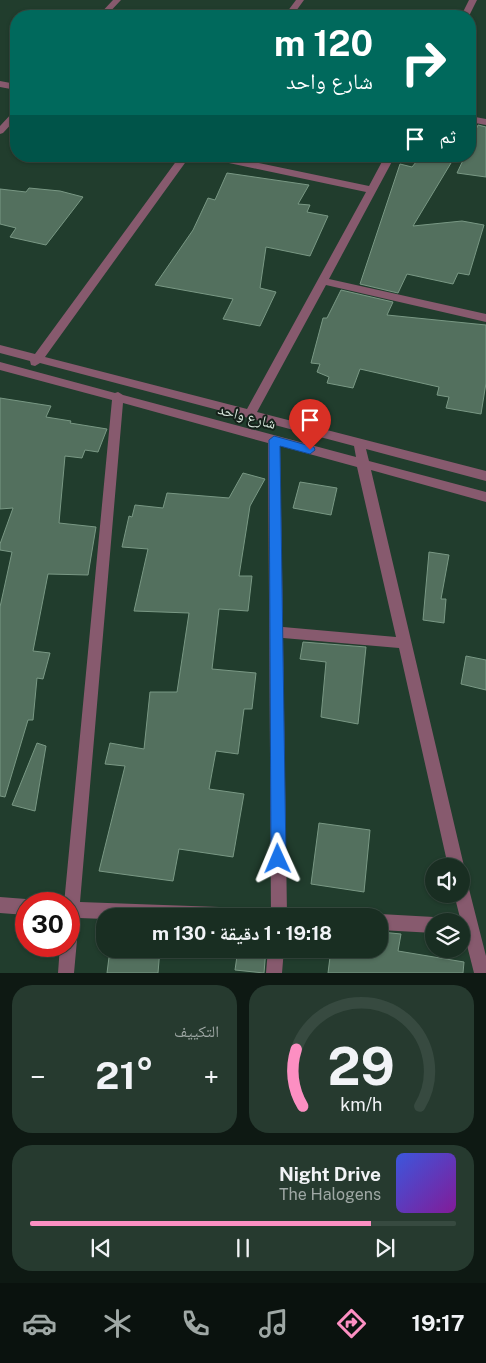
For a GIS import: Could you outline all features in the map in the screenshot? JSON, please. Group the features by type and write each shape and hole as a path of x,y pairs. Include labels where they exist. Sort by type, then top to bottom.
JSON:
{"street":[{"path":"108,10 117,0"},
{"path":"0,132 10,121"},
{"path":"26,373 181,162"},
{"path":"239,162 372,190"},
{"path":"251,413 324,282 387,162"},
{"path":"324,282 486,318"},
{"name":"شارع واحد","path":"0,349 251,413 486,476"},
{"name":"شارع واحد","path":"0,366 118,396 486,497"},
{"path":"73,892 118,396"},
{"path":"274,440 279,908"},
{"path":"360,442 363,464 454,858"},
{"path":"276,632 404,643"},
{"path":"0,905 15,906"},
{"path":"80,910 96,911"},
{"path":"388,922 425,924"},
{"path":"470,938 482,973"},
{"path":"66,973 67,957"},
{"path":"274,973 275,958"}],"building":[{"path":"478,125 486,127 486,177 457,173 462,162 476,162 476,130"},
{"path":"416,162 451,163 413,226 462,221 484,225 469,275 458,273 453,284 407,274 398,293 360,284 400,164 412,167"},
{"path":"227,173 309,185 298,204 310,205 307,212 328,216 310,256 266,247 260,288 276,292 260,326 223,319 233,299 155,285 193,230 208,198 215,200"},
{"path":"29,188 60,191 83,197 46,245 10,237 16,228 0,224 0,189 26,192"},
{"path":"341,290 393,302 387,315 486,325 486,383 481,414 446,408 449,397 437,395 439,387 360,369 353,388 327,383 329,377 317,372 320,364 311,363 323,318 327,318"},
{"path":"0,398 51,406 46,417 107,429 98,452 85,450 82,458 65,456 59,523 96,527 88,575 48,574 33,651 50,653 43,679 37,678 33,720 28,720 5,797 0,796 0,607 12,552 0,550 0,544 13,508 0,509"},
{"path":"243,473 265,479 250,506 239,576 252,576 248,611 219,609 212,669 256,673 252,709 244,709 238,754 216,751 209,789 244,794 233,857 179,849 173,881 99,871 125,766 105,764 110,743 144,749 150,692 177,692 189,613 134,611 148,549 122,547 129,516 132,517 135,505 163,508 167,493 229,498"},
{"path":"300,482 337,488 331,515 293,508"},
{"path":"429,552 449,555 441,599 446,599 444,623 423,620"},
{"path":"303,642 366,647 358,724 321,717 326,662 300,659"},
{"path":"466,656 486,660 486,690 461,684"},
{"path":"37,743 46,746 35,811 12,805"},
{"path":"319,823 370,830 364,892 311,884"},
{"path":"388,933 401,934 398,951 425,956 425,958 440,958 464,962 463,973 328,973 330,958 388,958"},
{"path":"109,958 159,958 158,973 107,973"},
{"path":"237,958 265,958 264,973 235,970"}],"route":[{"path":"278,859 274,440 310,450"}]}
